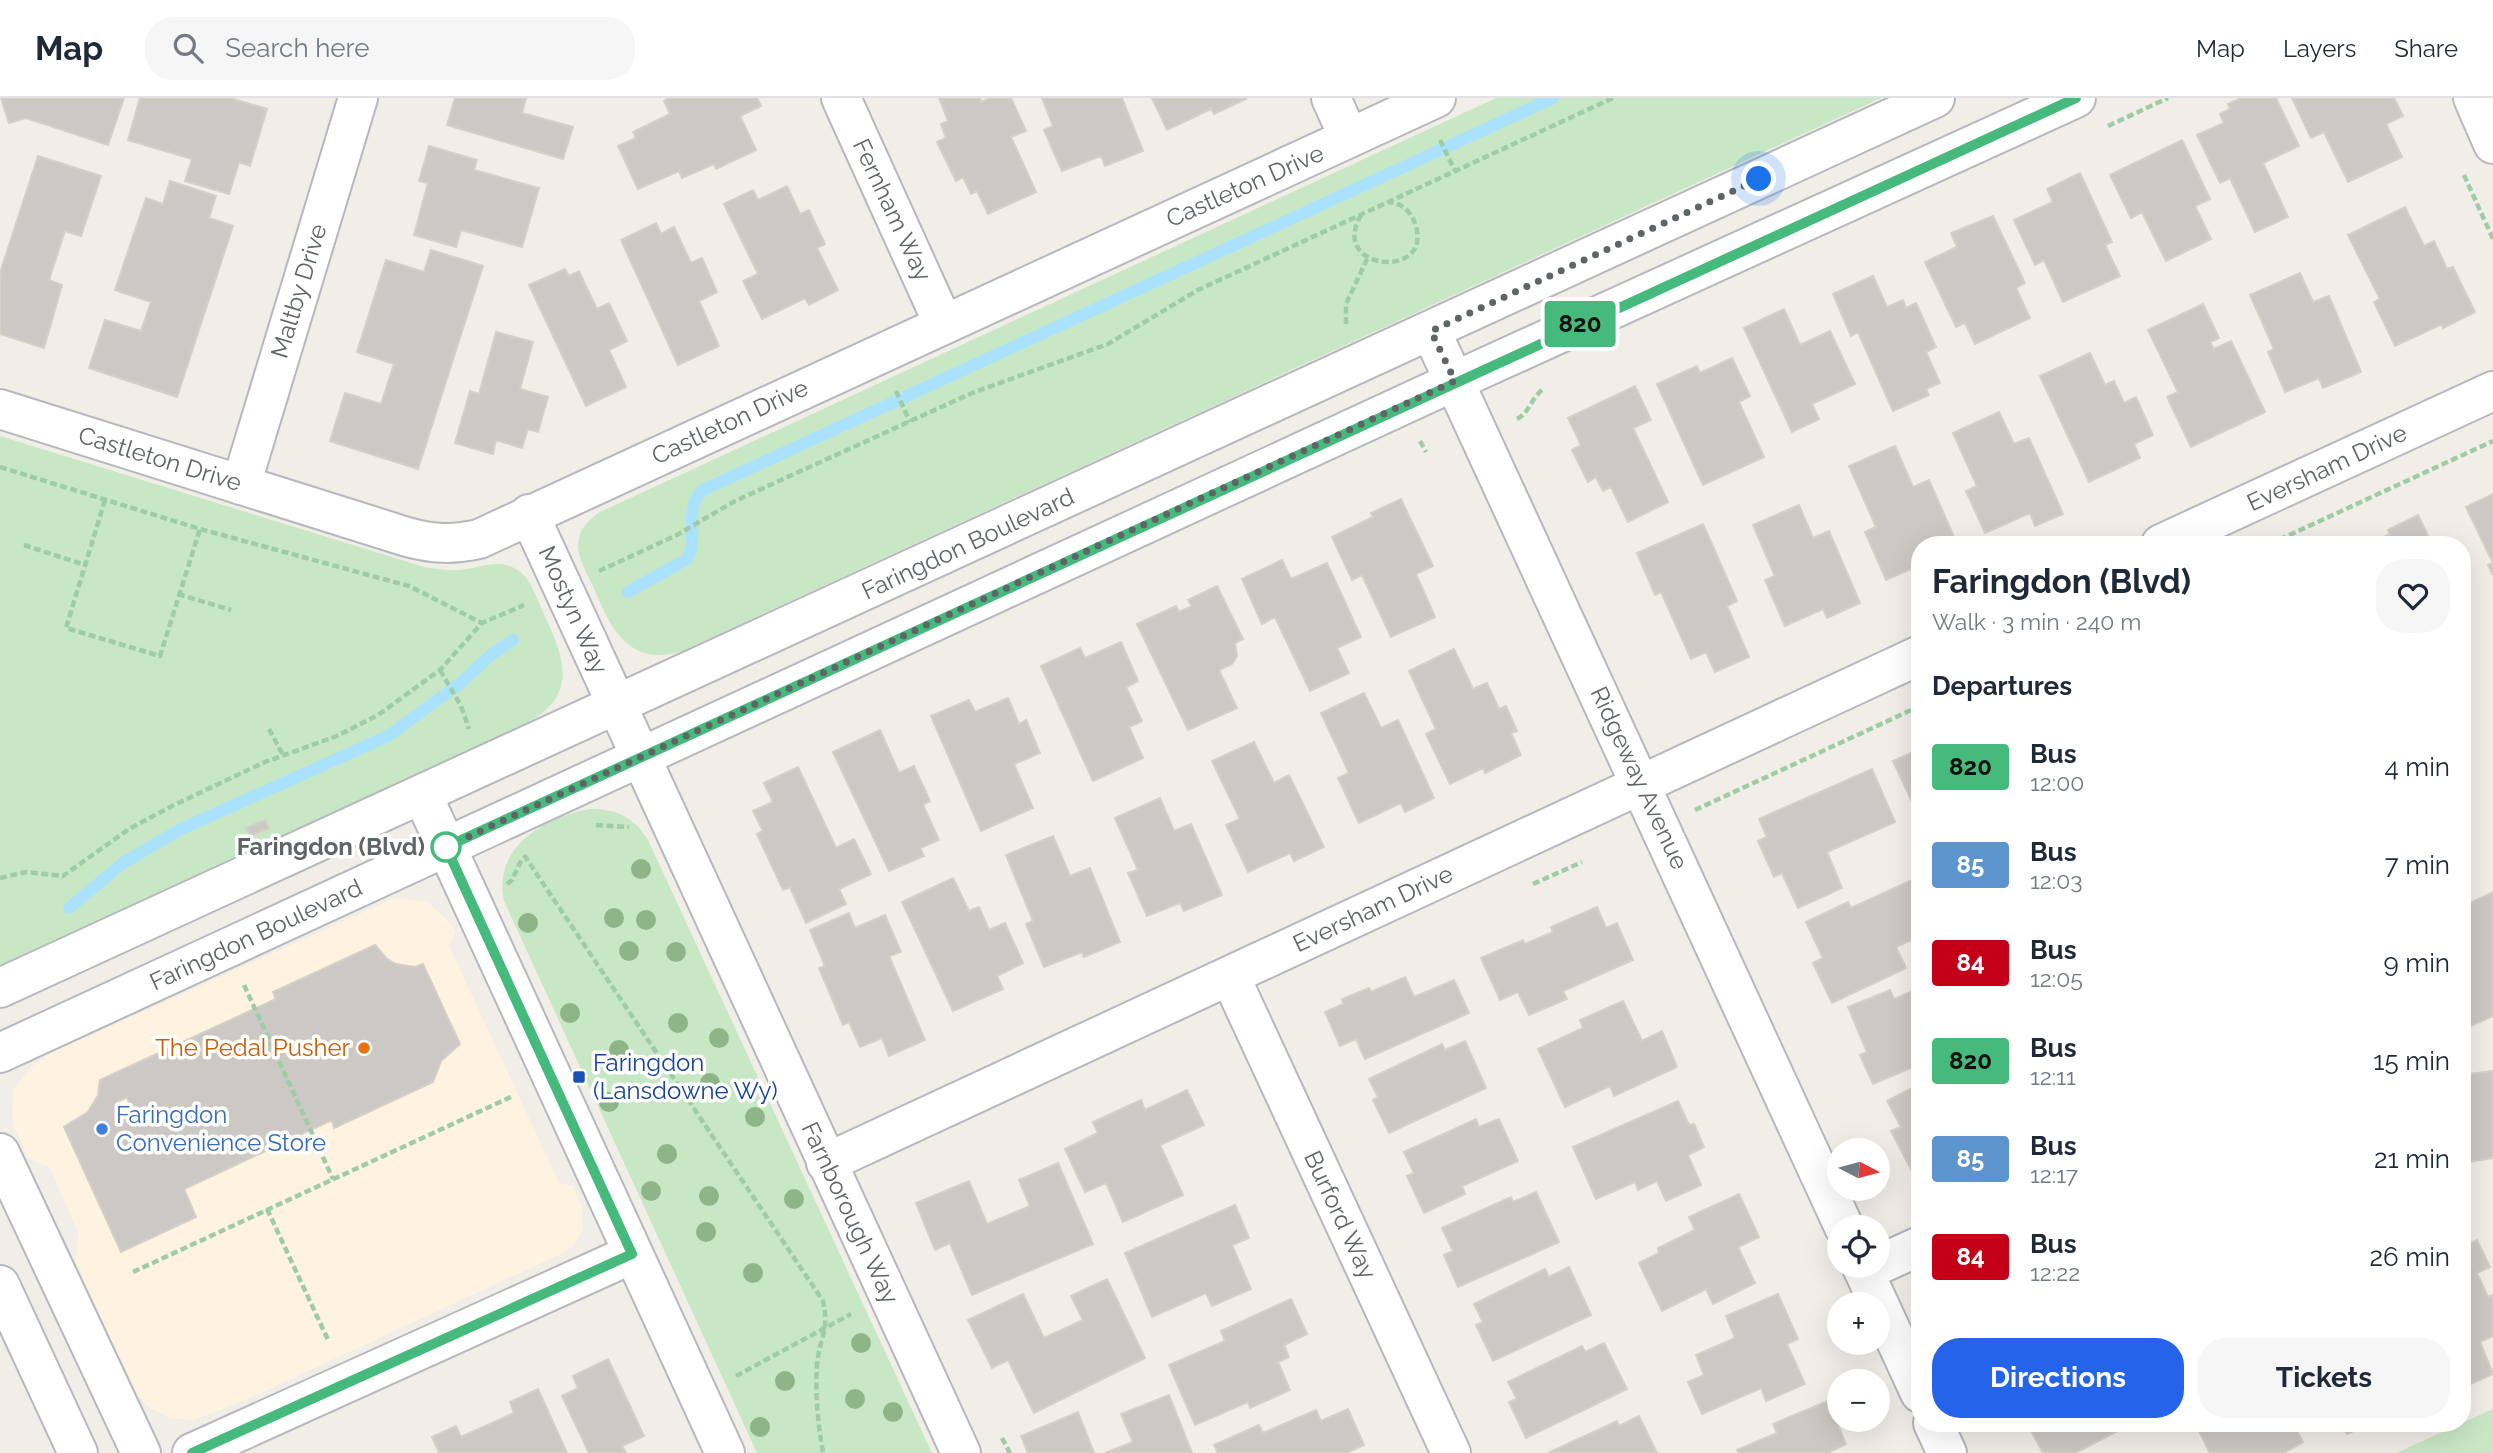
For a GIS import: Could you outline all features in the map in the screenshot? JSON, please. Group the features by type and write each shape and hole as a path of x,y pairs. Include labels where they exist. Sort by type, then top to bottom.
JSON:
{"street":[{"name":"Maltby Drive","path":"241,485 358,98"},
{"name":"Fernham Way","path":"841,98 943,323"},
{"path":"1331,98 1349,138"},
{"name":"Castleton Drive","path":"0,409 433,544 457,544 479,539 1436,98"},
{"name":"Faringdon Boulevard","path":"0,988 1935,98"},
{"name":"Faringdon Boulevard","path":"0,1053 1455,381 2076,98"},
{"path":"2473,98 2493,144"},
{"name":"Ridgeway Avenue","path":"1431,331 1839,1215"},
{"name":"Eversham Drive","path":"2178,536 2493,391"},
{"name":"Mostyn Way","path":"529,514 617,706"},
{"name":"Eversham Drive","path":"827,1163 1911,659"},
{"name":"Farnborough Way","path":"617,706 961,1453"},
{"path":"422,794 724,1453"},
{"name":"Burford Way","path":"1230,976 1451,1453"},
{"path":"0,1153 141,1453"},
{"path":"1890,1259 1911,1250"},
{"path":"192,1453 632,1254"},
{"path":"1875,1278 1911,1362"},
{"path":"0,1285 78,1453"},
{"path":"1937,1432 1947,1453"}],"path":[{"path":"0,878 26,872 63,876 149,818 283,755 359,726 398,704 440,670 482,623 675,536 735,501 910,422 1010,378 1108,344 1198,290 1614,98"},
{"path":"1441,142 1455,171"},
{"path":"1364,212 1355,230 1357,243 1363,254 1374,262 1386,264 1400,261 1410,254 1416,242 1417,229 1413,217 1405,207 1385,202"},
{"path":"897,392 910,422"},
{"path":"2287,536 2493,441"},
{"path":"0,467 200,529 409,586 482,623"},
{"path":"105,500 66,628 160,656 200,529"},
{"path":"24,545 85,565"},
{"path":"178,594 231,610"},
{"path":"440,670 466,718 482,767"},
{"path":"1660,825 1911,710"},
{"path":"269,729 283,755"},
{"path":"586,828 605,825 626,828 665,809"},
{"path":"506,820 526,857 549,887 712,1140 823,1301 827,1325 817,1362 816,1386 823,1453"},
{"path":"470,900 512,880 526,857 535,850"},
{"path":"1525,888 1585,860"},
{"path":"244,985 333,1179"},
{"path":"133,1272 513,1096"},
{"path":"267,1209 329,1342"},
{"path":"698,1397 827,1325 888,1296"}],"shaded area":[{"path":"395,898 428,902 456,932 449,946 559,1183 573,1186 582,1207 583,1230 571,1248 561,1254 243,1401 194,1420 169,1418 146,1405 135,1391 76,1262 79,1234 53,1175 49,1167 28,1158 14,1126 14,1089 29,1069 47,1055"}],"green space":[{"path":"1496,98 1881,98 680,652 661,655 633,648 622,639 605,614 578,549 582,529 600,512"},
{"path":"0,436 424,567 456,570 495,564 508,565 520,571 532,587 551,629 561,661 563,675 560,689 553,702 541,714 523,725 0,966"},
{"path":"589,809 616,812 636,825 648,840 932,1453 757,1453 504,901 506,865 525,838 554,820"},
{"path":"2493,1409 2493,1453 2396,1453 2442,1432 2471,1432 2471,1419"}],"building":[{"path":"1,98 124,98 108,145 26,118 9,123"},
{"path":"140,98 230,98 267,109 250,166 239,162 229,194 185,181 192,159 128,140"},
{"path":"455,98 526,98 522,113 573,127 563,159 447,125"},
{"path":"669,98 757,98 761,106 740,116 756,150 716,169 714,164 682,178 679,171 638,189 618,146 636,138 633,132 670,114 664,101"},
{"path":"939,98 980,98 981,102 990,98 1011,98 1026,131 1011,137 1036,192 988,214 977,191 971,194 963,177 956,181 937,142 946,138 941,124 948,121"},
{"path":"1042,98 1122,98 1143,151 1105,166 1101,156 1062,171 1044,130 1053,126"},
{"path":"1152,98 1246,99 1214,114 1211,109 1167,130"},
{"path":"2241,98 2276,98 2299,146 2263,163 2288,217 2255,232 2230,178 2220,183 2197,135 2224,123 2220,114 2230,109 2228,104"},
{"path":"2292,98 2394,98 2403,116 2386,124 2402,157 2348,182 2324,132 2311,138"},
{"path":"2182,140 2210,199 2195,206 2211,239 2166,261 2142,212 2131,218 2110,175"},
{"path":"429,146 477,160 474,170 539,188 522,247 461,230 456,247 414,235 428,183 419,181"},
{"path":"38,156 101,176 81,236 65,231 49,280 62,285 44,348 0,334 0,273"},
{"path":"2080,173 2112,242 2105,245 2120,276 2063,302 2044,260 2035,265 2014,220 2053,202 2047,189"},
{"path":"170,181 216,196 209,218 233,226 177,397 89,368 105,320 141,331 151,302 115,290 146,198 163,204"},
{"path":"787,186 800,214 809,210 825,244 817,248 838,290 809,305 805,298 762,319 743,281 758,274 724,204 753,190 758,200"},
{"path":"2405,207 2424,246 2434,241 2447,269 2453,267 2475,312 2443,328 2442,324 2395,346 2374,302 2380,299 2348,235"},
{"path":"1993,216 2025,283 2016,288 2030,318 1975,344 1965,323 1956,327 1925,262 1957,247 1951,233"},
{"path":"656,223 661,234 674,227 691,263 702,258 717,292 699,301 719,346 678,365 621,240"},
{"path":"431,250 483,266 418,469 330,441 345,393 381,404 394,364 357,352 386,260 424,272"},
{"path":"565,269 569,276 579,271 597,309 609,303 627,341 609,350 626,387 586,406 529,285"},
{"path":"2300,273 2313,302 2329,296 2361,372 2323,388 2319,378 2285,392 2268,352 2274,349 2250,295"},
{"path":"1873,276 1887,307 1903,300 1906,308 1916,303 1936,347 1926,352 1940,383 1926,389 1929,395 1893,411 1858,332 1851,336 1833,294"},
{"path":"2203,304 2219,338 2210,342 2214,349 2231,341 2265,412 2191,447 2167,397 2178,392 2148,330"},
{"path":"1784,309 1800,345 1830,331 1855,384 1812,404 1819,419 1792,432 1744,328"},
{"path":"496,332 533,342 520,389 548,397 538,432 528,429 522,448 496,440 493,454 455,443 470,391 479,394"},
{"path":"2090,353 2105,385 2114,381 2124,403 2136,397 2153,435 2134,444 2140,458 2089,482 2040,376"},
{"path":"1732,358 1750,396 1739,402 1764,457 1703,485 1657,384 1697,366 1700,373"},
{"path":"1635,386 1651,420 1633,428 1668,502 1628,522 1611,487 1603,491 1596,477 1588,482 1572,450 1581,445 1568,418"},
{"path":"1999,412 2014,444 2029,438 2063,514 2035,526 2030,513 1985,533 1966,491 1977,486 1953,433"},
{"path":"1895,446 1913,487 1929,480 1954,536 1911,536 1911,569 1886,580 1865,532 1876,527 1849,466"},
{"path":"2493,494 2493,563 2466,507"},
{"path":"1401,499 1433,566 1416,574 1435,617 1391,637 1362,575 1352,580 1332,537 1373,517 1371,513"},
{"path":"1799,505 1813,538 1829,531 1860,603 1827,618 1823,609 1785,626 1765,580 1775,576 1753,525"},
{"path":"2418,515 2428,536 2386,536 2390,534 2388,530"},
{"path":"1703,524 1737,601 1727,606 1749,657 1715,672 1706,652 1691,659 1661,592 1655,595 1637,553"},
{"path":"1282,560 1291,579 1327,563 1361,637 1337,648 1349,673 1310,691 1275,617 1262,624 1242,579"},
{"path":"1217,586 1243,639 1235,643 1237,656 1232,664 1219,670 1237,708 1188,730 1137,624 1176,606 1179,612 1192,606 1188,600"},
{"path":"1121,642 1138,681 1126,687 1142,721 1129,727 1143,758 1093,781 1041,666 1080,648 1085,658"},
{"path":"1454,649 1473,689 1487,683 1499,709 1506,706 1517,731 1511,733 1521,755 1485,773 1483,768 1450,784 1426,734 1436,729 1409,671"},
{"path":"1364,693 1381,728 1398,720 1434,798 1405,812 1401,803 1359,823 1338,778 1349,773 1321,713"},
{"path":"1008,698 1019,724 1026,720 1040,753 1014,764 1033,808 981,831 931,716 969,700 975,712"},
{"path":"880,730 899,773 914,766 930,801 923,805 939,840 920,848 924,856 889,871 833,752"},
{"path":"1254,742 1274,783 1289,775 1324,847 1294,861 1290,853 1248,872 1226,825 1240,819 1212,761"},
{"path":"1911,753 1911,800 1893,761"},
{"path":"798,767 836,848 854,839 871,874 839,889 846,904 806,923 790,887 783,890 757,834 763,831 753,811 773,802 764,783"},
{"path":"1872,769 1895,822 1827,852 1842,888 1798,908 1782,873 1774,877 1758,841 1767,837 1759,819"},
{"path":"1160,798 1174,831 1191,824 1222,895 1184,911 1180,903 1147,916 1128,873 1138,870 1115,818"},
{"path":"265,820 269,828 251,836 246,828"},
{"path":"1053,836 1070,876 1090,868 1120,942 1084,957 1082,952 1044,967 1026,924 1033,921 1006,855"},
{"path":"953,878 969,911 979,907 989,930 1005,923 1023,963 997,976 1003,989 953,1011 902,902"},
{"path":"1911,880 1911,940 1896,947 1906,968 1832,1003 1813,963 1823,958 1806,922 1848,902 1851,908"},
{"path":"2493,892 2493,1016 2471,1026 2471,903"},
{"path":"1597,907 1606,928 1617,923 1633,960 1563,991 1567,999 1529,1015 1518,992 1500,1000 1481,958 1523,940 1525,944 1553,932 1551,927"},
{"path":"849,913 855,928 885,915 901,952 889,956 925,1040 889,1056 882,1038 860,1047 849,1022 843,1025 819,968 825,966 810,930"},
{"path":"375,945 387,959 396,964 415,967 423,964 460,1044 441,1061 433,1082 334,1128 332,1120 184,1189 196,1217 121,1252 64,1127 88,1112 98,1095 100,1080 276,999 273,992","holes":["127,1097 131,1108 121,1111 117,1102"]},
{"path":"1405,977 1414,997 1454,980 1469,1013 1365,1059 1356,1039 1340,1046 1325,1012 1343,1004 1342,999 1369,988 1371,992"},
{"path":"1890,990 1894,999 1911,992 1911,1068 1873,1084 1860,1055 1867,1052 1848,1007"},
{"path":"1623,1001 1642,1041 1662,1031 1677,1067 1614,1096 1610,1086 1565,1107 1538,1049 1583,1028 1580,1020"},
{"path":"1465,1041 1486,1088 1389,1133 1373,1100 1378,1097 1369,1079 1442,1044 1445,1050"},
{"path":"2493,1071 2493,1158 2471,1162 2471,1074"},
{"path":"1911,1089 1911,1169 1891,1131 1901,1127 1887,1101"},
{"path":"1187,1090 1204,1125 1160,1145 1183,1195 1123,1222 1106,1183 1085,1192 1065,1149 1098,1133 1093,1122 1141,1100 1145,1110"},
{"path":"1678,1101 1689,1125 1694,1124 1704,1147 1688,1155 1701,1185 1666,1201 1657,1181 1638,1190 1635,1182 1596,1199 1573,1147"},
{"path":"1476,1119 1479,1127 1499,1119 1518,1161 1462,1186 1465,1194 1424,1213 1407,1176 1414,1173 1404,1152"},
{"path":"1058,1163 1093,1244 972,1295 950,1243 935,1250 916,1203 969,1181 987,1224 1030,1206 1019,1180"},
{"path":"1536,1192 1559,1242 1458,1287 1444,1255 1453,1251 1442,1228 1511,1197 1513,1202"},
{"path":"1739,1194 1759,1237 1738,1247 1755,1283 1713,1304 1706,1289 1662,1311 1639,1263 1659,1253 1658,1248 1695,1230 1689,1217"},
{"path":"1235,1205 1249,1238 1232,1245 1251,1289 1212,1306 1206,1293 1152,1317 1125,1253"},
{"path":"2477,1240 2490,1267 2477,1273 2488,1297 2493,1295 2493,1336 2480,1342 2493,1374 2471,1384 2471,1243"},
{"path":"1569,1267 1591,1315 1493,1361 1476,1325 1483,1322 1474,1304 1545,1269 1549,1277"},
{"path":"1107,1279 1145,1358 1034,1413 1008,1360 992,1368 968,1320 1023,1294 1044,1338 1083,1320 1071,1296"},
{"path":"1778,1294 1798,1339 1787,1344 1805,1384 1766,1401 1761,1388 1702,1414 1688,1382 1704,1375 1696,1355 1735,1338 1726,1316"},
{"path":"1291,1299 1307,1334 1284,1345 1289,1357 1278,1362 1290,1390 1250,1408 1248,1402 1195,1425 1169,1365 1225,1341 1221,1331"},
{"path":"1604,1343 1627,1389 1526,1438 1509,1402 1517,1399 1508,1382 1582,1346 1585,1352"},
{"path":"608,1359 644,1436 622,1446 626,1453 589,1453 562,1396 578,1388 573,1376"},
{"path":"538,1389 567,1453 439,1453 432,1437 456,1426 461,1437 514,1413 510,1402"},
{"path":"1169,1395 1192,1453 1105,1453 1133,1442 1121,1414"},
{"path":"1827,1401 1827,1432 1841,1432 1846,1444 1828,1453 1739,1453 1737,1450 1777,1433 1773,1424"},
{"path":"1348,1409 1364,1445 1346,1453 1218,1453 1214,1445 1259,1425 1263,1433 1316,1410 1321,1421"},
{"path":"1078,1412 1094,1453 1028,1453 1021,1436"},
{"path":"1639,1416 1657,1453 1548,1453 1617,1421 1619,1426"},
{"path":"2032,1432 2116,1432 2075,1453 2043,1453"},
{"path":"2200,1432 2298,1432 2303,1442 2284,1453 2210,1453"}],"waterway":[{"path":"628,592 687,559 691,550 693,506 703,490 1553,98"},
{"path":"69,908 123,863 181,829 388,736 458,685 492,654 513,640"}],"bus line":[{"name":"820","path":"192,1453 632,1254 446,847 1455,381 2076,98"}],"place":[{"name":"Faringdon (Blvd)","path":"446,847"},
{"name":"The Pedal Pusher","path":"364,1048"},
{"name":"Faringdon (Lansdowne Wy)","path":"579,1077"},
{"name":"Faringdon Convenience Store","path":"102,1129"}],"route":[{"path":"446,847 1455,381 1431,331 1759,179"}]}
